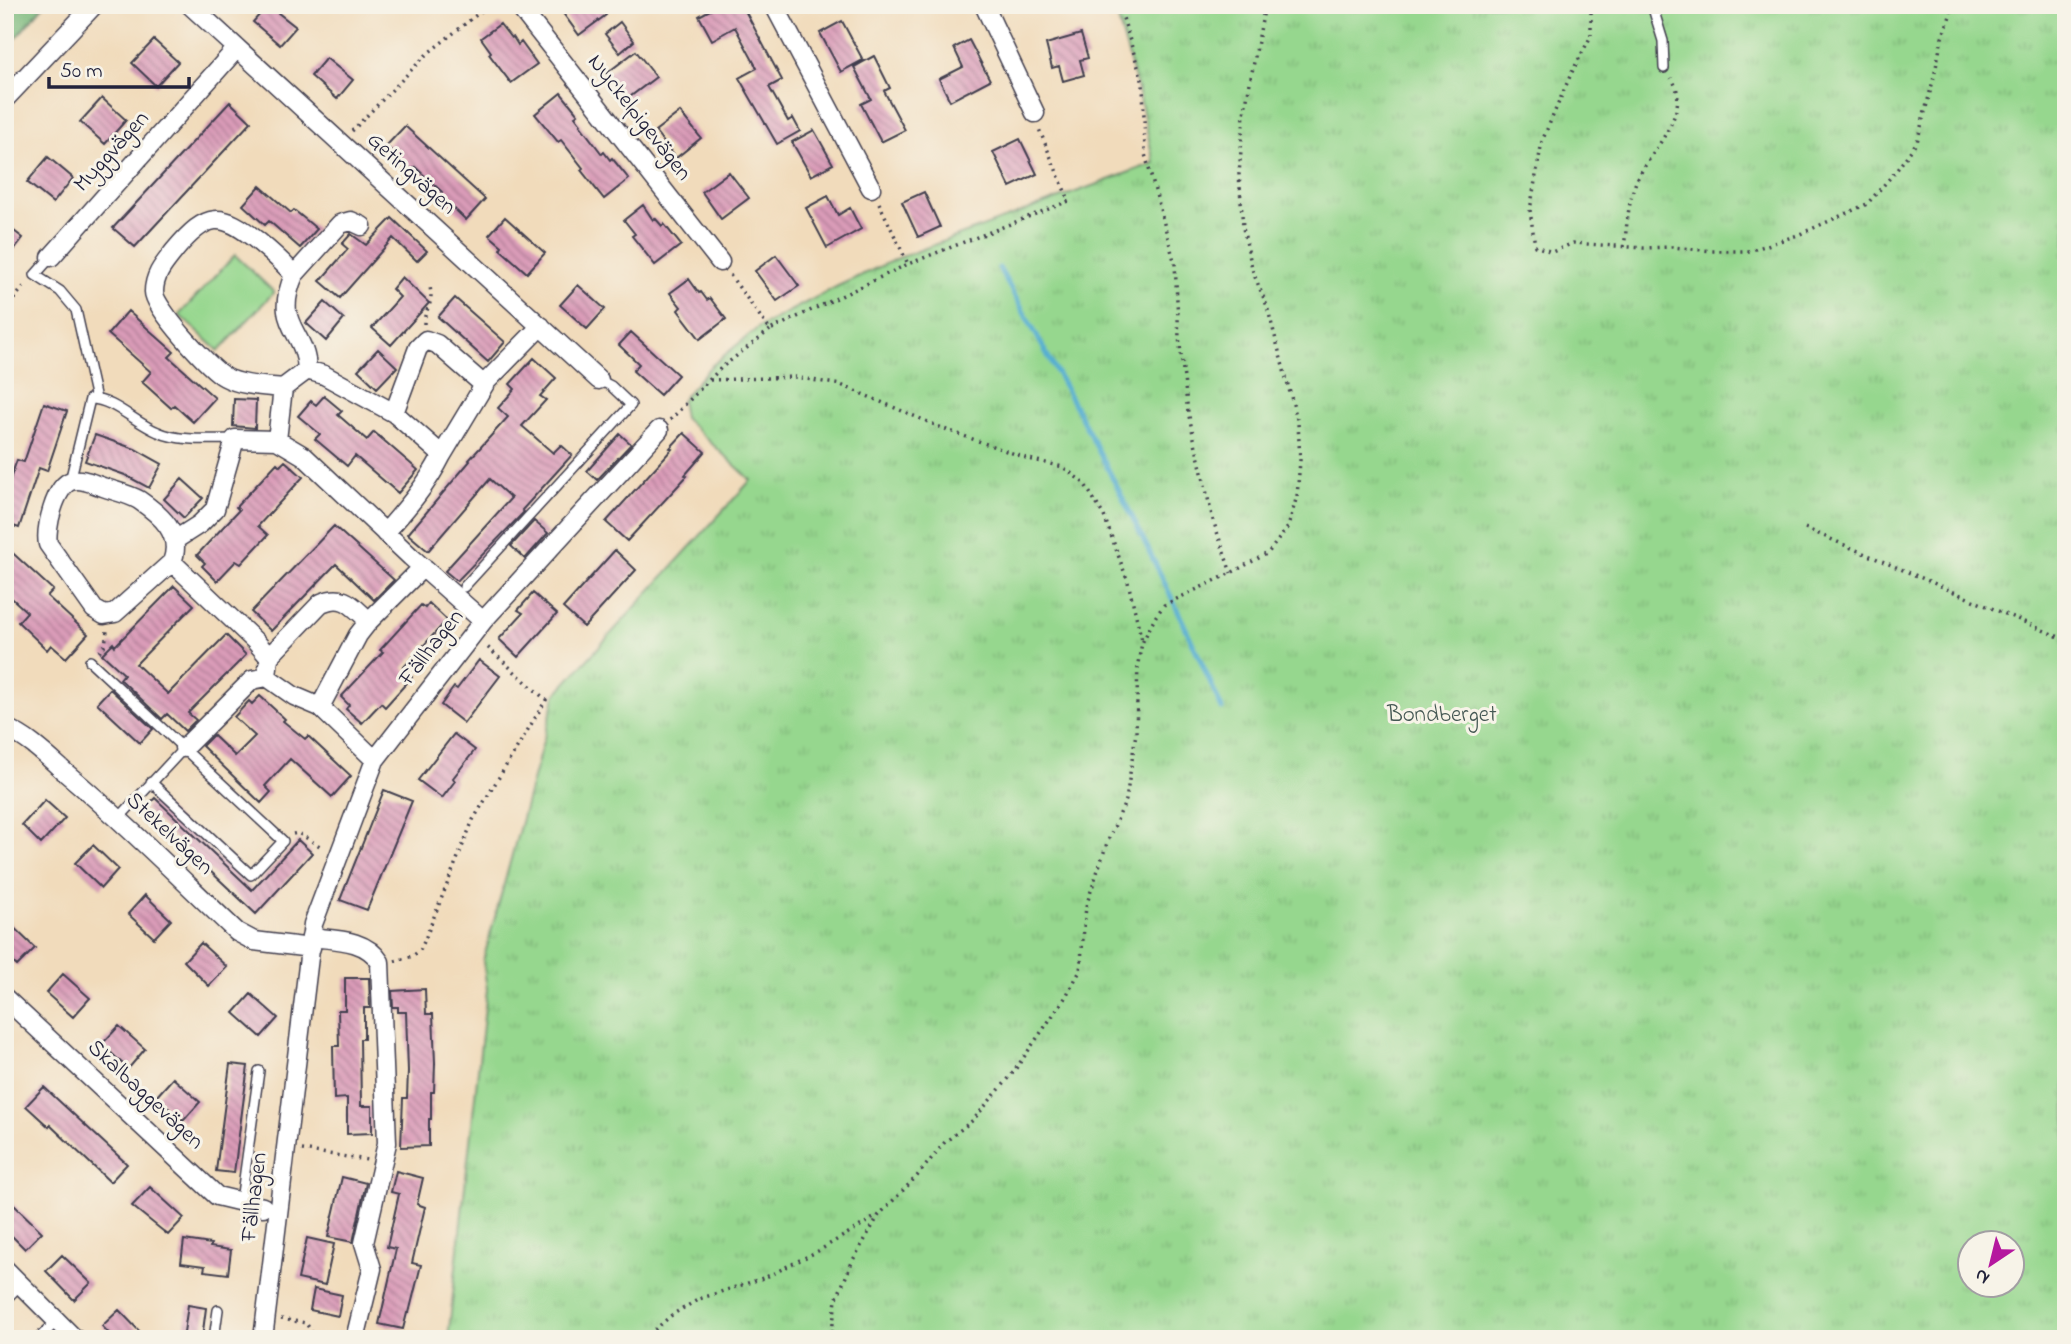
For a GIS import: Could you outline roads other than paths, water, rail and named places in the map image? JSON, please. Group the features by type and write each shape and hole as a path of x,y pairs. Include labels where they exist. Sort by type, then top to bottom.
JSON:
{"street":[{"path":"5,99 94,5"},
{"name":"Getingvägen","path":"190,5 599,380"},
{"name":"Nyckelpigevägen","path":"518,5 720,262"},
{"path":"774,5 871,188"},
{"path":"984,5 1035,113"},
{"name":"Myggvägen","path":"51,257 237,48"},
{"path":"294,275 237,224 212,220 197,228 159,270 154,291 159,308 215,370 225,377 250,384 283,388 307,370"},
{"path":"307,370 307,357 286,315 286,301 294,275 340,225 351,221 362,226"},
{"path":"385,533 418,495 484,386 541,326"},
{"path":"394,413 418,348 426,340 437,344 484,386"},
{"path":"307,370 335,380 394,413 442,456"},
{"path":"277,440 283,388"},
{"name":"Fällhagen","path":"263,1339 313,924 375,761 478,628 659,430"},
{"path":"176,540 200,524 215,509 234,439 277,440 303,456 423,568 478,628"},
{"path":"80,480 138,500 169,528 176,540 177,549 172,562 115,613 104,615 94,609 48,544 46,533 62,487 70,481 80,480"},
{"path":"172,562 269,657"},
{"path":"320,706 358,635 423,568"},
{"path":"267,677 269,657 321,603 340,599 369,621"},
{"path":"184,748 252,680 267,677 293,696 320,706 375,761"},
{"name":"Stekelvägen","path":"5,728 37,748 118,819 237,932 254,941 311,942"},
{"path":"311,942 356,943 370,948 380,962 387,1143 364,1244 372,1269 355,1339"},
{"name":"Skalbaggevägen","path":"5,998 217,1196 263,1207"},
{"path":"5,1269 75,1339"}],"lane":[{"path":"1652,5 1662,41 1664,68"},
{"path":"51,257 35,275 60,291 76,310 96,399"},
{"path":"464,587 631,405 611,386 599,380"},
{"path":"70,481 90,399 103,399 137,422 161,434 187,438 234,439"},
{"path":"90,661 283,841 251,876 151,782"},
{"path":"118,819 184,748"},
{"path":"241,1201 259,1070"},
{"path":"5,1300 21,1284"},
{"path":"214,1339 218,1310"},
{"path":"38,1339 57,1321"}],"waterway":[{"path":"999,268 1116,486 1171,596 1222,709"}],"park label":[{"name":"Bondberget","path":"1442,715"}]}
